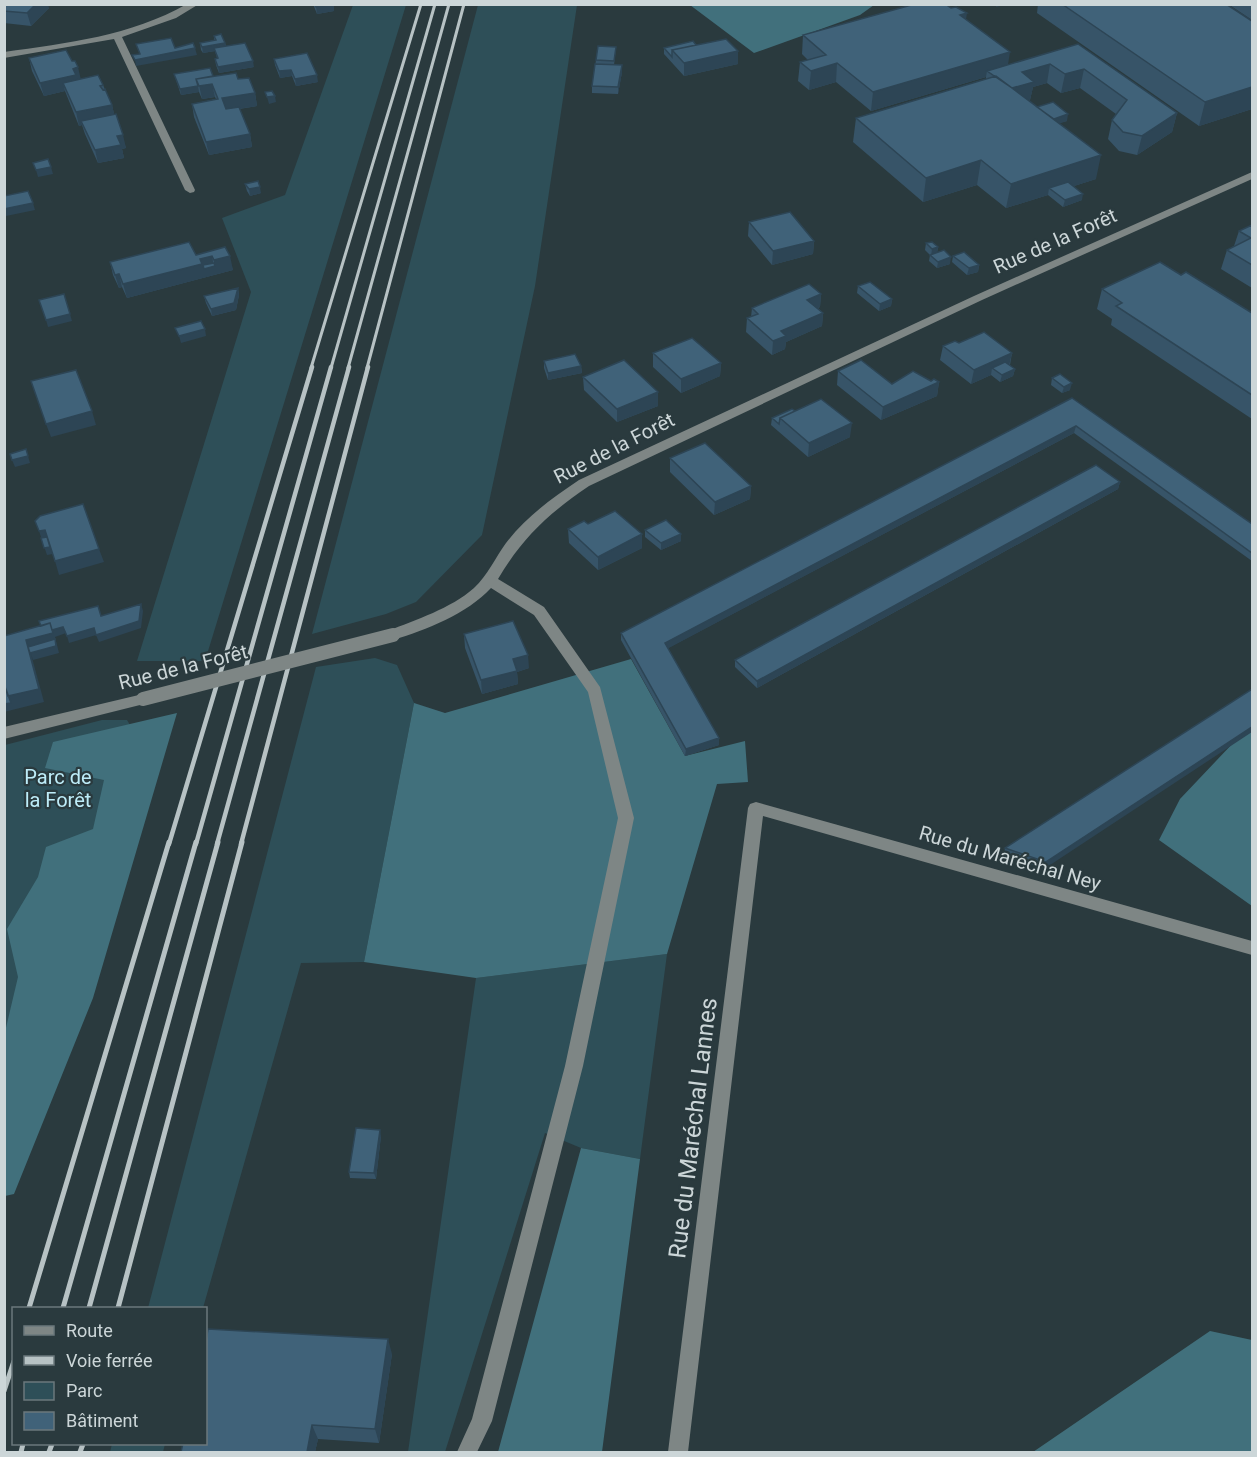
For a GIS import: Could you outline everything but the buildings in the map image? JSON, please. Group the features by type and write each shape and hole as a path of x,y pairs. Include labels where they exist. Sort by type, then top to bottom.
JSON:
{"street":[{"path":"4,55 118,38 178,15 195,4"},
{"path":"118,38 190,190"},
{"name":"Rue de la Forêt","path":"4,733 393,635 441,614 470,598 490,581 503,557 543,510 584,483 978,298 1252,174"},
{"path":"467,1452 482,1421 574,1066 626,818 595,691 539,611 490,581"},
{"name":"Rue du Maréchal Ney","path":"756,808 1252,948"},
{"name":"Rue du Maréchal Lannes","path":"678,1452 756,808"}],"green space":[{"path":"353,5 406,5 205,661 137,661 251,292 222,218 285,195"},
{"path":"478,5 577,5 535,286 482,535 416,602 386,614 312,634"},
{"path":"375,658 397,665 414,703 364,962 301,963 203,1307 148,1307 316,667"},
{"name":"Parc de la Forêt","path":"102,720 127,720 130,725 5,1190 5,745"},
{"path":"667,954 640,1159 581,1148 545,1133 445,1452 408,1452 476,978"},
{"path":"112,1445 165,1445 163,1452 110,1452"}],"shaded area":[{"path":"690,5 874,5 860,15 754,53"},
{"path":"631,659 685,756 745,741 748,782 717,784 667,954 476,978 364,962 414,703 445,713"},
{"path":"177,713 93,998 14,1194 5,1196 5,1032 18,977 7,929 38,877 46,847 93,829 104,780 45,768 53,742"},
{"path":"1252,723 1252,906 1159,840 1180,799"},
{"path":"581,1148 640,1159 602,1452 498,1452"},
{"path":"1210,1331 1252,1340 1252,1452 1033,1452"}],"railway":[{"path":"311,368 421,4"},
{"path":"331,368 435,4"},
{"path":"348,368 449,4"},
{"path":"367,368 464,4"},
{"path":"169,844 312,367"},
{"path":"196,844 331,367"},
{"path":"217,844 349,367"},
{"path":"241,844 368,367"},
{"path":"29,1307 169,842"},
{"path":"63,1307 196,842"},
{"path":"89,1307 218,842"},
{"path":"118,1307 242,842"},
{"path":"4,1391 12,1367"},
{"path":"21,1452 23,1445"},
{"path":"49,1452 52,1445"},
{"path":"80,1452 83,1445"}]}
